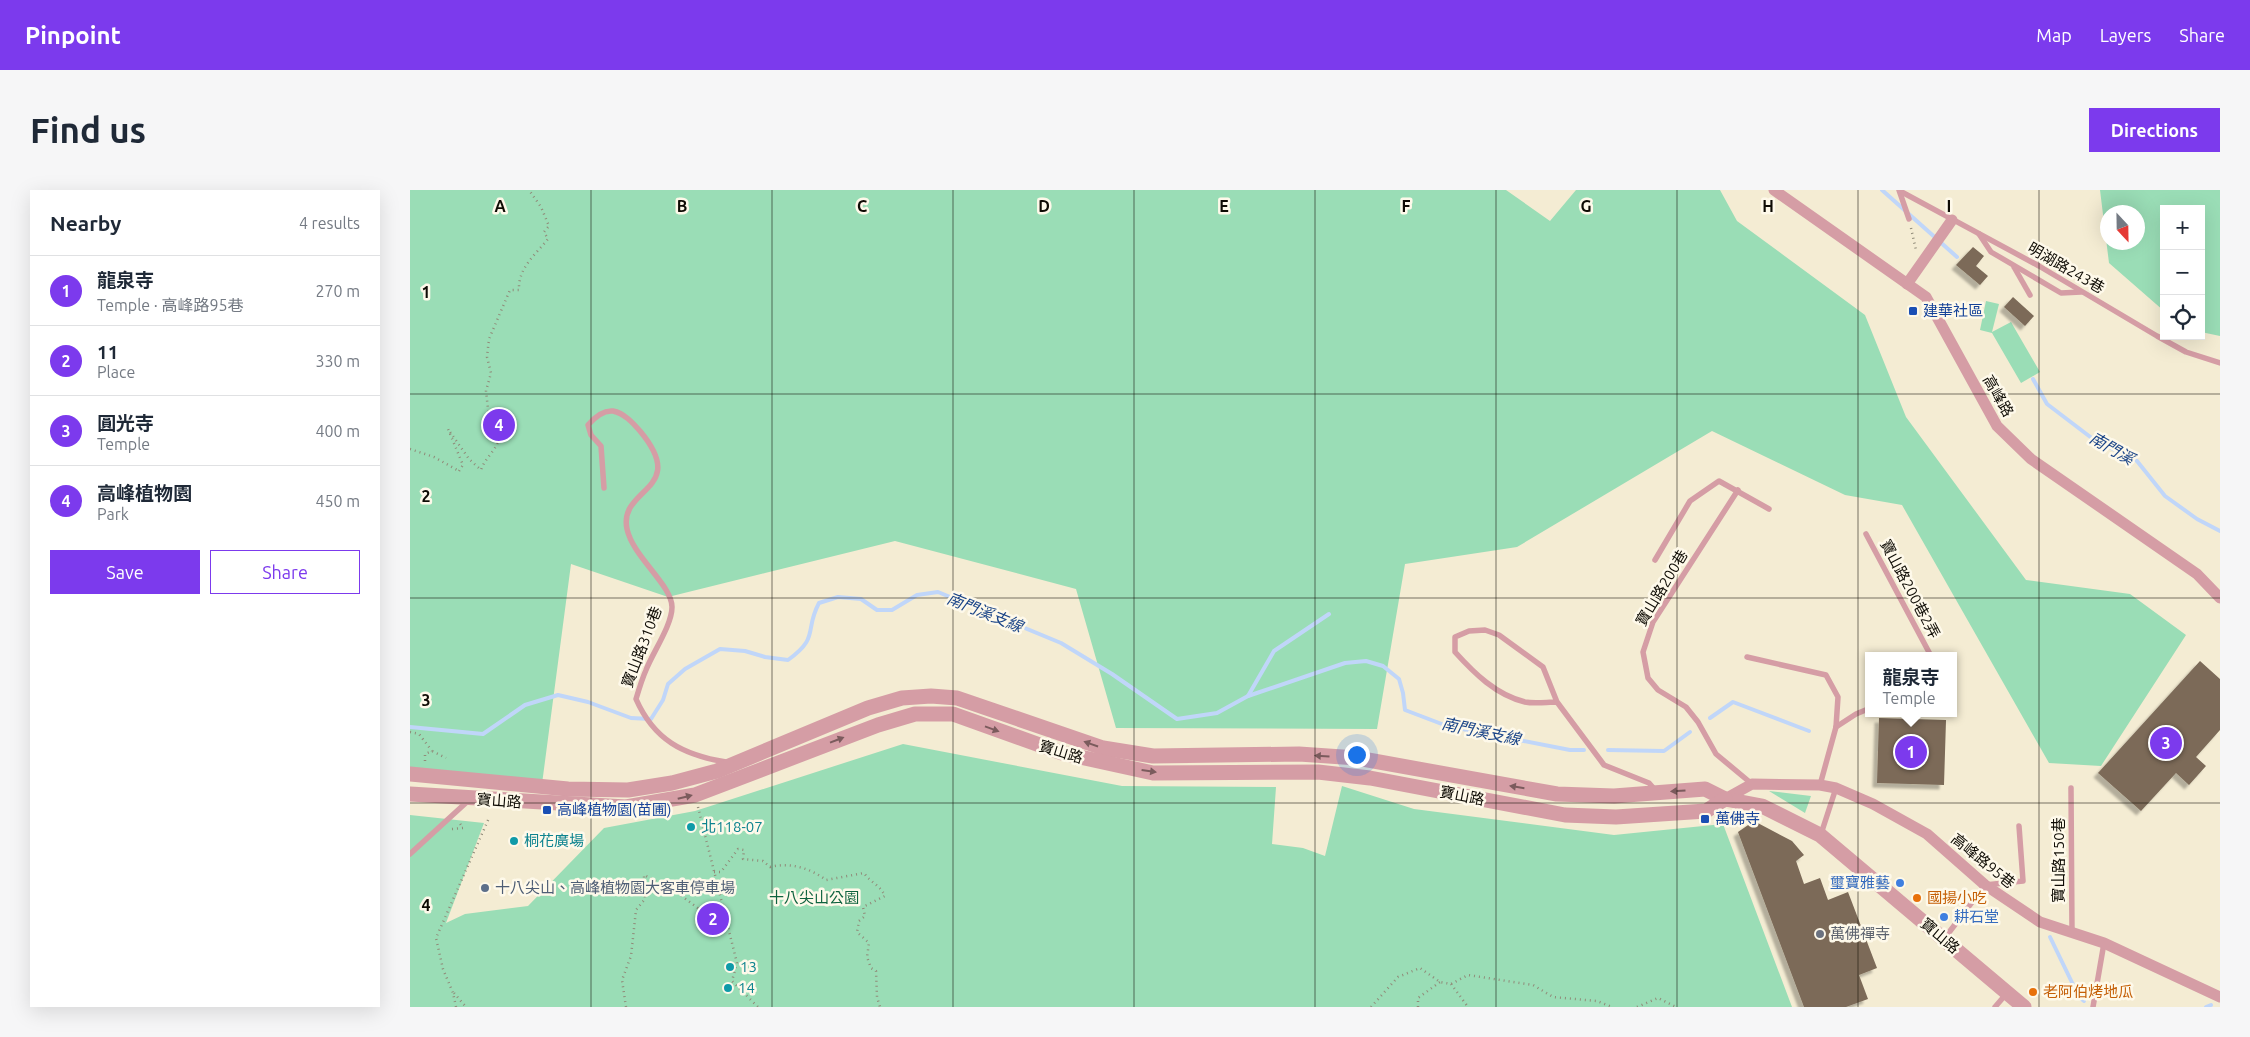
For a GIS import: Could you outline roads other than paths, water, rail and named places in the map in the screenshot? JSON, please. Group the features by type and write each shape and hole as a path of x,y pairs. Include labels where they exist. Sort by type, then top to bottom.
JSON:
{"street":[{"name":"高峰路","path":"1774,190 1926,297 1997,426 2031,459 2197,574 2220,598"},
{"path":"1907,284 1952,220"},
{"name":"寶山路","path":"410,774 568,789 628,790 672,783 717,772 868,708 902,698 931,696 957,698 1103,748 1154,756 1299,754 1357,758 1557,794 1614,796 1705,789 1725,799 1762,806 1820,835 2024,1007"},
{"name":"寶山路","path":"410,794 626,807 695,795 878,725 915,714 953,714 1062,753 1153,773 1318,772 1370,778 1565,815 1616,817 1706,811 1725,799"},
{"path":"471,799 476,780"},
{"name":"高峰路95巷","path":"1725,799 1752,784 1820,785 1836,788 1873,804 1928,834 1986,885 2040,922 2104,943 2220,998"}],"lane":[{"path":"1900,190 1909,219"},
{"name":"明湖路243巷","path":"1900,190 2186,352 2220,363"},
{"path":"1977,232 1991,252 2061,293 2081,292"},
{"path":"2013,265 2030,295"},
{"name":"寶山路310巷","path":"604,488 601,446 591,435 588,425 595,416 610,410 618,412 631,421 651,444 658,472 655,483 630,506 627,515 627,528 636,550 670,597 672,607 670,617 646,669 636,699 642,712 663,739 706,759 735,764"},
{"name":"寶山路200巷","path":"1655,560 1690,501 1719,481 1769,509"},
{"name":"寶山路200巷","path":"1738,490 1653,622 1643,652 1648,678 1658,690 1686,707 1698,722 1716,754 1752,784"},
{"name":"寶山路200巷2弄","path":"1866,534 1929,652"},
{"path":"1557,702 1525,702 1498,690 1477,676 1455,652 1455,637 1469,631 1485,630 1498,635 1544,667 1557,702 1604,765 1649,783 1658,793"},
{"path":"1746,657 1826,676 1838,697 1836,727 1820,785"},
{"path":"1836,727 1856,714 1865,711"},
{"path":"1820,835 1836,788"},
{"name":"寶山路150巷","path":"2071,788 2072,932"},
{"path":"410,854 471,799"},
{"path":"1944,939 1986,885 2023,881 2019,826"},
{"path":"2093,1007 2104,943"},
{"path":"1995,1007 2007,993"}],"waterway":[{"path":"1882,190 1957,257"},
{"name":"南門溪","path":"2033,379 2047,404 2093,439 2137,461 2165,496 2197,519 2220,531"},
{"name":"南門溪支線","path":"410,727 483,734 525,705 558,695 588,702 631,718 651,719 663,700 668,684 685,669 720,649 745,651 765,657 788,660 798,652 808,639 812,620 819,603 838,597 861,599 877,610 892,610 917,595 938,592 1061,643 1112,674 1177,719 1217,713 1248,696 1345,663 1366,661 1383,666 1399,679 1405,710 1447,726 1570,750 1584,750"},
{"path":"1248,696 1274,651 1329,614"},
{"name":"南門溪支線","path":"1710,718 1733,702 1809,731"},
{"name":"南門溪支線","path":"1608,750 1664,751 1690,732"},
{"name":"南門溪支線","path":"2050,937 2079,997 2084,1001"},
{"name":"南門溪支線","path":"2206,1007 2211,1005"}],"place":[{"name":"建華社區","path":"1913,311"},
{"name":"高峰植物園","path":"499,425"},
{"name":"圓光寺","path":"2166,743"},
{"name":"龍泉寺","path":"1911,752"},
{"name":"高峰植物園(苗圃)","path":"547,810"},
{"name":"萬佛寺","path":"1705,819"},
{"name":"北118-07","path":"691,827"},
{"name":"桐花廣場","path":"514,841"},
{"name":"璽寶雅藝","path":"1900,883"},
{"name":"十八尖山、高峰植物園大客車停車場","path":"485,888"},
{"name":"國揚小吃","path":"1917,898"},
{"name":"耕石堂","path":"1944,917"},
{"name":"11","path":"713,919"},
{"name":"萬佛禪寺","path":"1820,934"},
{"name":"13","path":"730,967"},
{"name":"14","path":"728,988"},
{"name":"老阿伯烤地瓜","path":"2033,992"}],"park label":[{"name":"十八尖山公園","path":"814,898"}]}
